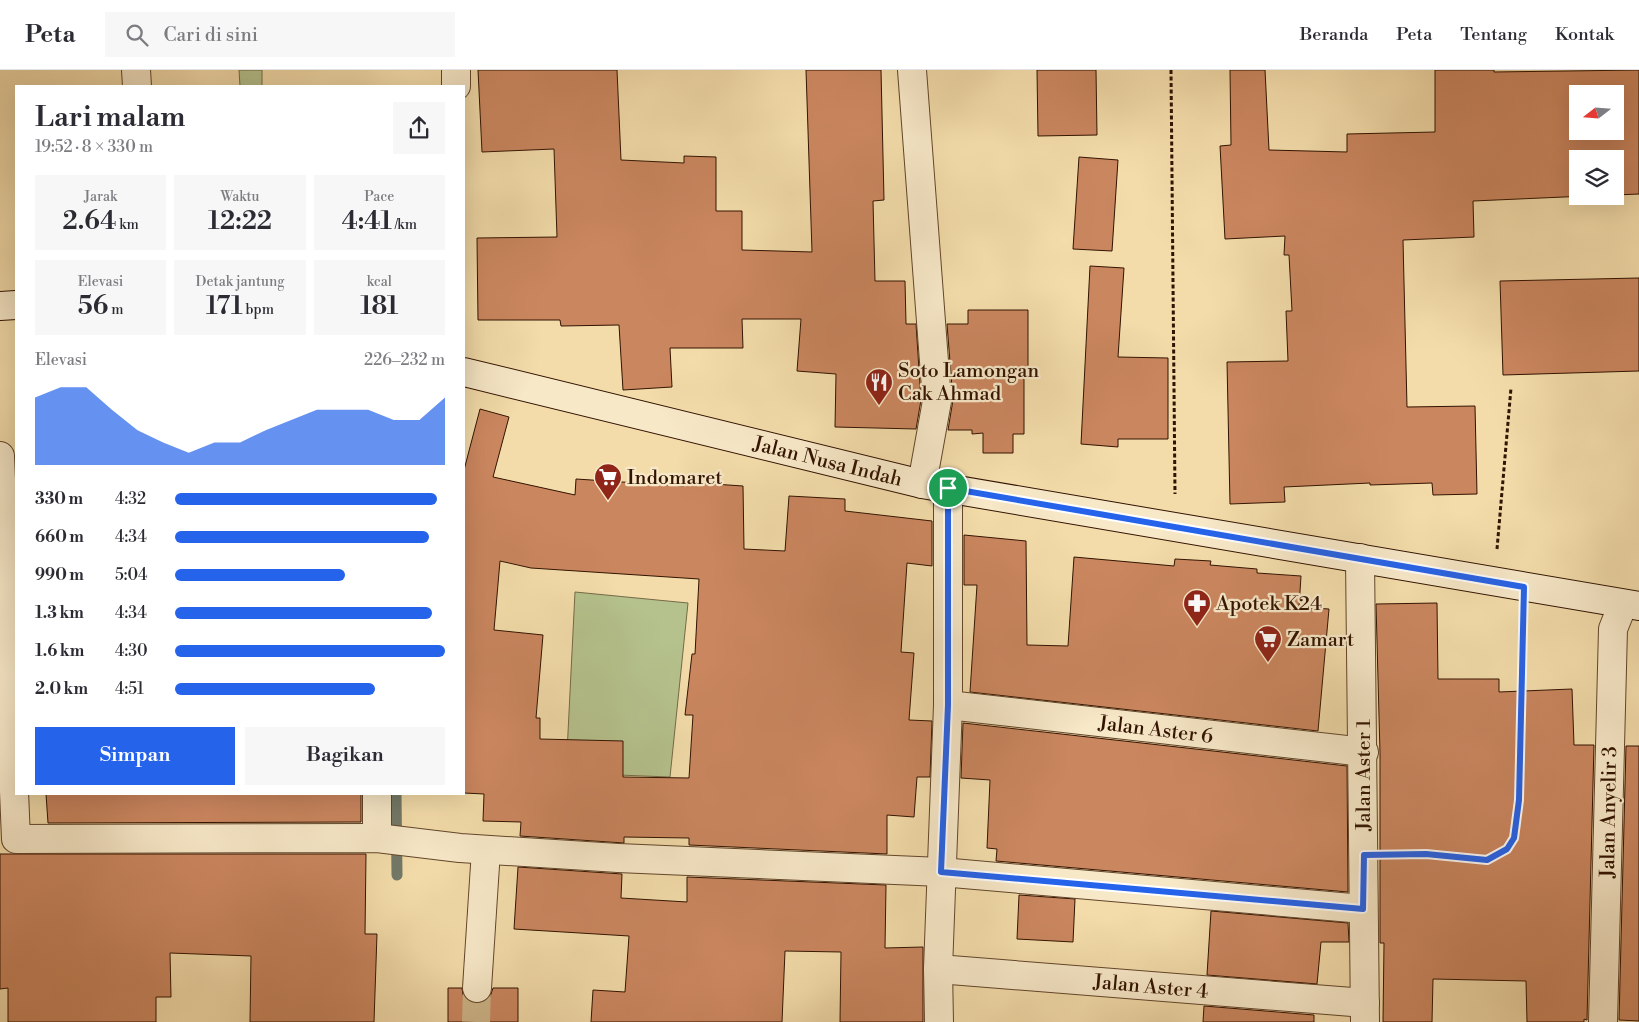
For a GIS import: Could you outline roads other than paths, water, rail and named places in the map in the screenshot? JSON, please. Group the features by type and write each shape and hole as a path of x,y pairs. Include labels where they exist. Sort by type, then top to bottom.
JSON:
{"street":[{"path":"136,70 136,85"},
{"path":"456,70 456,85"},
{"path":"912,70 937,401 922,484"},
{"path":"0,306 15,305"},
{"name":"Jalan Nusa Indah","path":"465,372 922,484 1631,605"},
{"path":"0,456 4,646 16,839 377,838 486,850 941,872 1363,909"},
{"path":"939,1022 938,970 948,705 948,488"},
{"name":"Jalan Aster 1","path":"1360,558 1364,752 1363,909 1365,1013"},
{"name":"Jalan Anyelir 3","path":"1603,1022 1613,629 1631,605"},
{"name":"Jalan Aster 6","path":"948,705 1364,752"},
{"path":"377,795 377,838"},
{"path":"477,988 486,850"},
{"name":"Jalan Aster 4","path":"938,970 1365,1013"}],"waterway":[{"path":"396,795 397,875"}],"tunnel":[{"path":"476,1022 477,988"}],"place":[{"name":"Soto Lamongan Cak Ahmad","path":"879,406"},
{"name":"Indomaret","path":"608,501"},
{"name":"Apotek K24","path":"1197,627"},
{"name":"Zamart","path":"1268,663"}]}
